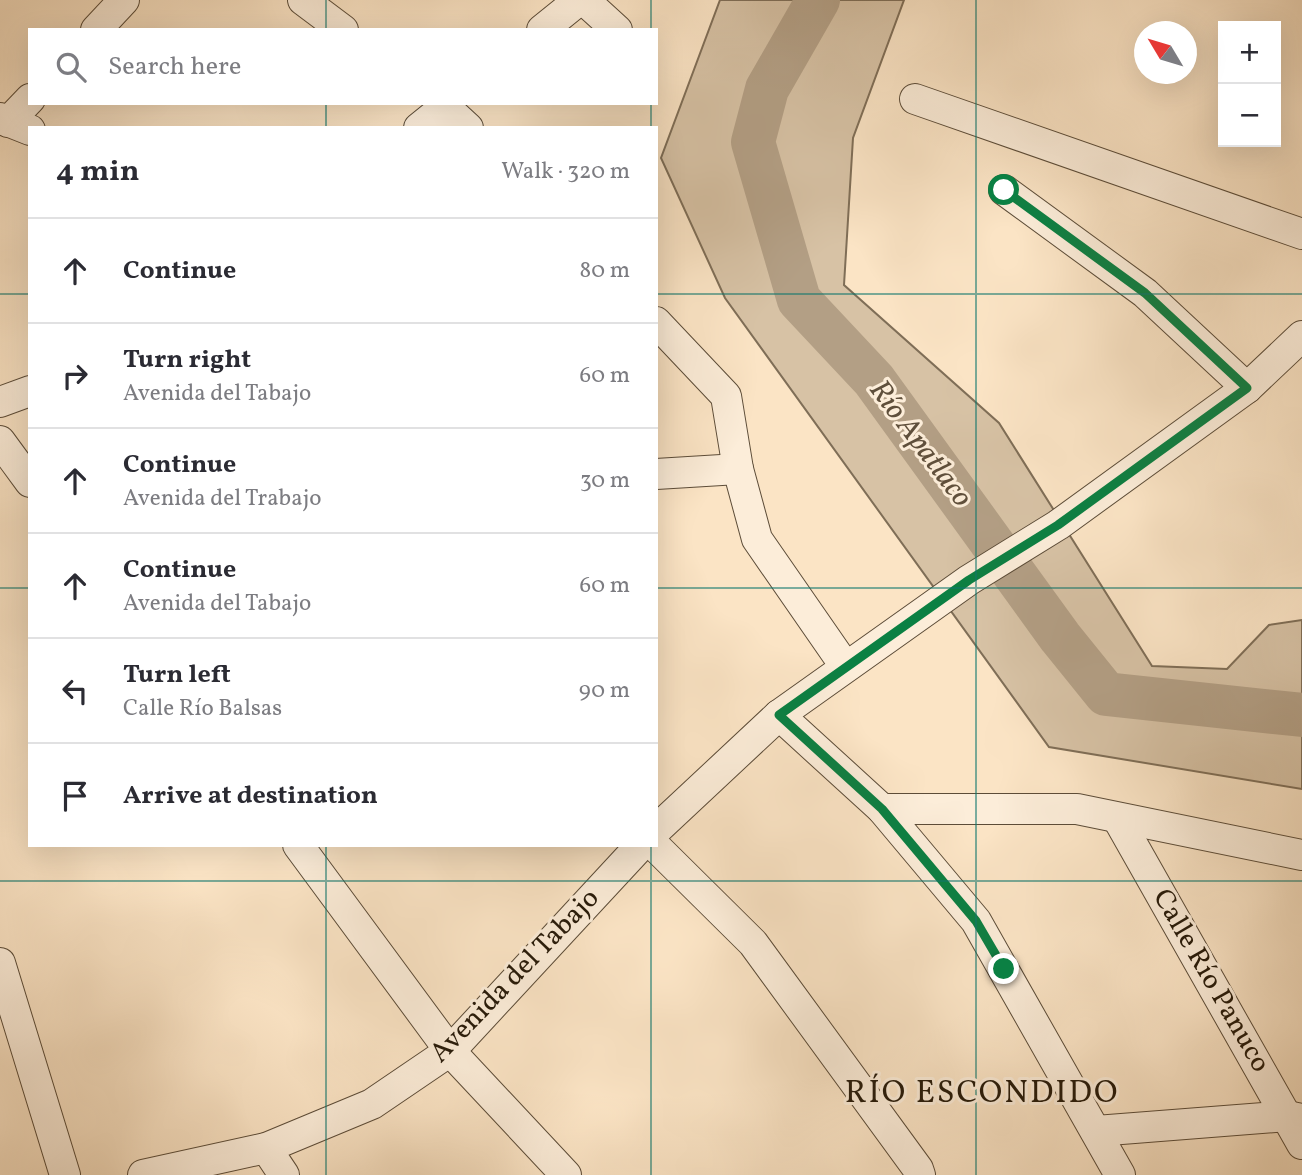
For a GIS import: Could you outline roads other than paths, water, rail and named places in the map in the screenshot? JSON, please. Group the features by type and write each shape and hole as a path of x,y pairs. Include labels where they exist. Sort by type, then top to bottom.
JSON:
{"street":[{"path":"98,28 124,0"},
{"path":"303,0 340,28"},
{"path":"545,28 582,0 615,28"},
{"path":"915,99 1302,234"},
{"path":"13,123 28,102"},
{"path":"421,126 444,105"},
{"path":"446,105 466,126"},
{"path":"1004,190 1145,293 1247,388"},
{"path":"658,324 726,396 738,469 757,538 845,666"},
{"path":"658,828 779,715 969,580 1058,525 1299,348"},
{"path":"0,402 28,392"},
{"path":"0,441 28,479"},
{"path":"658,474 738,469"},
{"path":"779,715 882,809 976,921 1120,1175"},
{"path":"882,809 1076,809 1302,855"},
{"name":"Calle Río Panuco","path":"1118,819 1295,1118 1302,1144"},
{"path":"299,847 450,1051 566,1175"},
{"name":"Avenida del Tabajo","path":"143,1175 265,1148 372,1104 450,1051 639,847"},
{"path":"656,847 753,943 918,1168 920,1175"},
{"path":"0,964 65,1175"},
{"path":"1096,1131 1295,1118"},
{"path":"265,1148 284,1175"}],"waterway":[{"name":"Río Apatlaco","path":"818,0 767,89 753,142 799,300 874,380 1060,637 1106,694 1302,715"}],"district":[{"name":"RÍO ESCONDIDO","path":"982,1094"}]}
